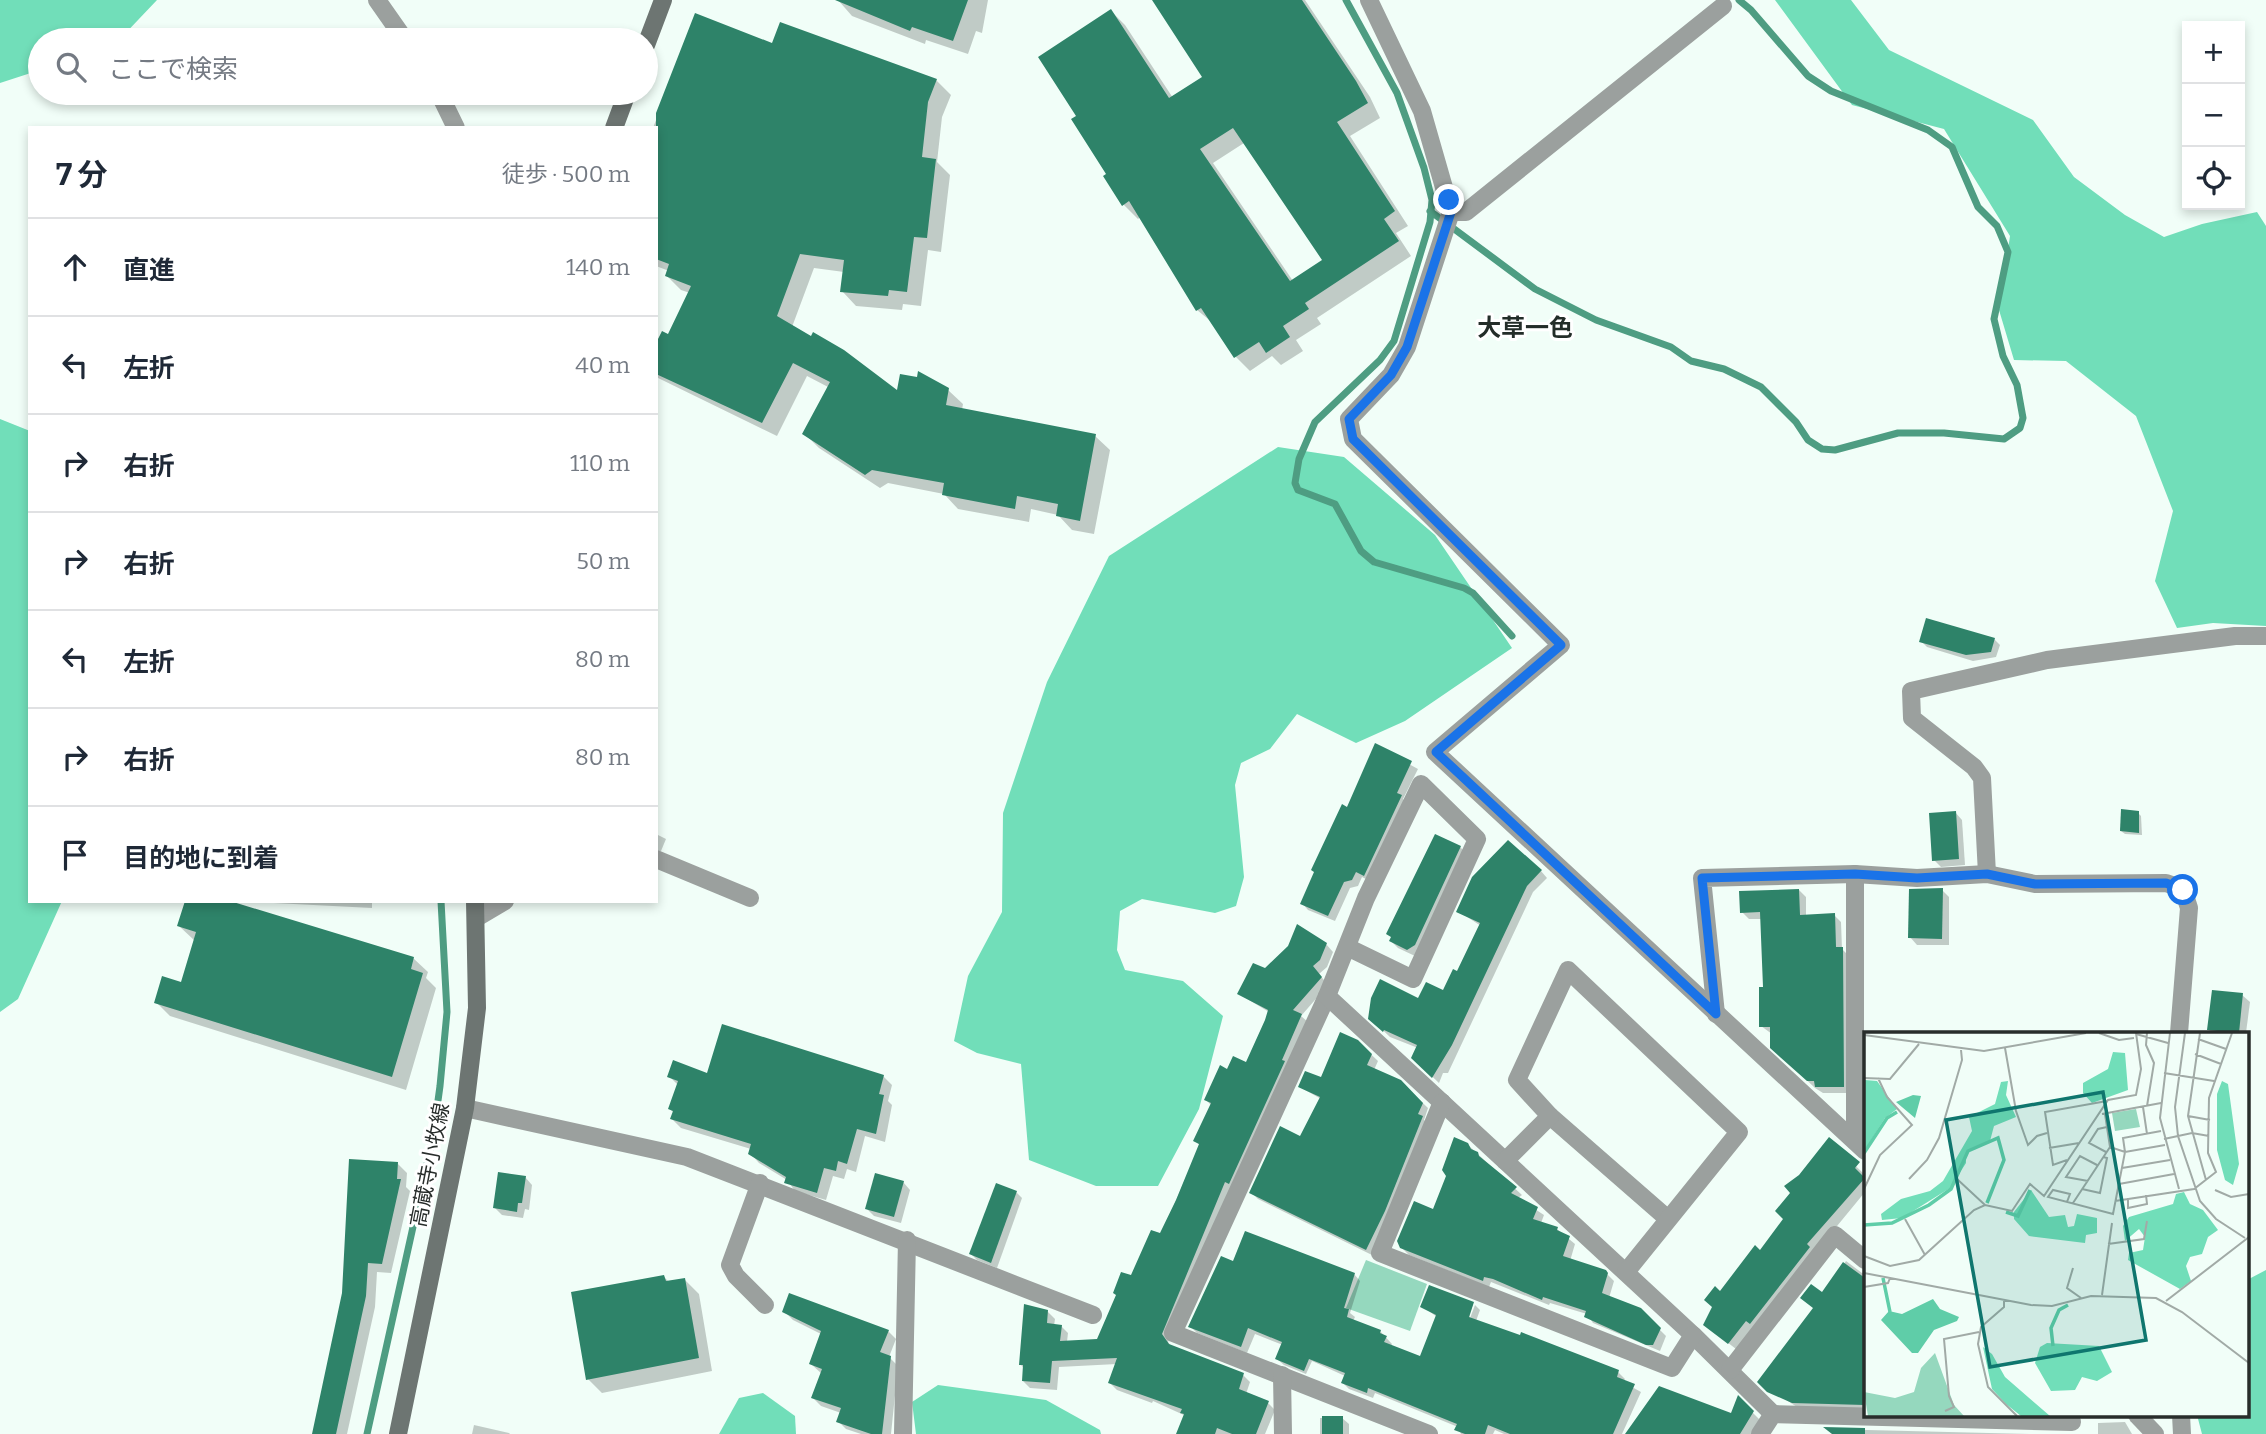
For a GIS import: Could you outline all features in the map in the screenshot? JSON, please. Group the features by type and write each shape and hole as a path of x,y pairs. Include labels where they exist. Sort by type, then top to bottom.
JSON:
{"main road":[{"path":"652,28 663,0"},
{"path":"615,126 623,105"},
{"name":"高蔵寺小牧線","path":"398,1434 466,1108 477,1008 476,909"}],"street":[{"path":"377,0 397,28"},
{"path":"1369,0 1422,111 1451,212 1407,347 1391,375 1349,419 1353,439 1561,645 1436,752 1860,1146"},
{"path":"1451,212 1466,212 1723,6"},
{"path":"445,105 455,126"},
{"path":"1987,874 1982,778 1975,768 1912,718 1911,691 2047,660 2235,636 2266,636"},
{"path":"1347,947 1413,979 1471,851 1476,839 1420,784 1366,898 1327,996 1173,1334 1427,1433"},
{"path":"658,860 750,898"},
{"path":"1716,1014 1702,878 1855,874 1917,878 1987,874 2035,884 2166,883 2183,890 2189,908 2179,1032"},
{"path":"1855,874 1860,1146"},
{"path":"476,909 498,903"},
{"path":"1626,1272 1739,1132 1568,970 1517,1080 1550,1116 1668,1219"},
{"path":"1327,996 1626,1272 1773,1414 1864,1416"},
{"path":"1441,1102 1380,1253 1672,1368 1693,1335"},
{"path":"466,1108 687,1157 907,1240 1093,1315"},
{"path":"1506,1161 1550,1116"},
{"path":"760,1183 730,1265 736,1276 765,1305"},
{"path":"1730,1370 1835,1234 1864,1259"},
{"path":"903,1434 907,1240"},
{"path":"1282,1375 1283,1434"},
{"path":"1760,1434 1773,1414"},
{"path":"1890,1416 2072,1423"},
{"path":"2138,1416 2155,1434"},
{"path":"2181,1416 2182,1434"}],"green space":[{"path":"0,0 157,0 130,28 28,28 28,74 0,83"},
{"path":"1775,0 1851,0 1889,50 2033,120 2074,177 2125,215 2164,237 2202,224 2257,212 2266,226 2266,626 2213,623 2177,628 2155,581 2173,511 2136,416 2066,361 2014,360 1999,310 2010,236 1944,129 1852,105"},
{"path":"0,419 28,430 28,903 61,903 18,999 0,1012"},
{"path":"1278,447 1344,457 1435,535 1512,648 1405,721 1356,743 1297,714 1270,749 1241,763 1235,785 1244,877 1236,906 1215,913 1142,899 1120,911 1117,950 1125,970 1183,981 1223,1016 1199,1109 1158,1186 1096,1186 1029,1160 1021,1064 977,1053 954,1041 968,976 1002,912 1003,813 1047,682 1109,556"},
{"path":"1366,1260 1427,1284 1410,1331 1346,1308"},
{"path":"2266,1270 2266,1434 2202,1434 2197,1416 2248,1416 2248,1279"},
{"path":"938,1385 1046,1400 1100,1430 1101,1434 916,1434 912,1402"},
{"path":"763,1393 795,1416 796,1434 719,1434 739,1398"}],"building":[{"path":"835,0 968,0 953,41 912,27 910,31"},
{"path":"1152,0 1302,0 1368,103 1337,122 1395,211 1384,219 1399,241 1305,303 1309,309 1283,326 1290,337 1266,353 1259,342 1234,358 1201,308 1196,311 1129,201 1122,206 1103,176 1106,174 1071,119 1076,116 1038,57 1111,9 1169,98 1202,77","holes":["1233,128 1322,260 1290,281 1200,149"]},
{"path":"695,13 772,43 780,22 937,79 928,102 922,157 936,159 927,238 914,237 907,292 889,290 888,296 840,292 844,260 800,254 777,316 811,336 813,332 844,350 897,390 900,374 917,377 918,371 949,388 946,405 1096,434 1080,521 1056,516 1058,504 1017,496 1015,509 942,495 944,483 872,470 865,475 802,434 830,382 793,363 762,423 658,375 658,339 662,331 668,334 691,286 665,276 669,264 658,260 656,113"},
{"path":"1926,618 1995,638 1991,652 1966,655 1919,642"},
{"path":"1375,743 1412,761 1397,793 1402,795 1364,876 1356,872 1352,880 1344,882 1328,916 1300,904 1314,872 1311,870 1342,804 1347,807"},
{"path":"2121,809 2139,811 2139,833 2120,831"},
{"path":"1956,811 1959,859 1932,861 1929,813"},
{"path":"1435,834 1461,846 1415,945 1407,950 1389,941 1391,937 1386,934"},
{"path":"1508,840 1542,870 1527,886 1452,1045 1432,1078 1411,1058 1417,1045 1384,1030 1383,1032 1368,1019 1371,998 1380,979 1418,998 1426,982 1443,990 1453,969 1457,971 1480,923 1456,912 1472,877"},
{"path":"1943,888 1942,939 1908,938 1909,889"},
{"path":"1799,889 1800,915 1835,913 1836,947 1843,947 1844,1087 1815,1087 1814,1081 1807,1081 1770,1048 1770,1027 1759,1027 1759,987 1763,987 1760,912 1740,913 1739,891"},
{"path":"184,903 237,903 414,957 411,969 423,973 392,1077 154,1003 162,976 181,982 196,932 177,926"},
{"path":"1297,924 1327,943 1320,960 1313,966 1322,977 1293,1010 1302,1014 1282,1060 1285,1061 1229,1184 1225,1182 1162,1334 1169,1344 1244,1373 1239,1389 1269,1401 1256,1434 1232,1434 1217,1428 1215,1434 1176,1434 1184,1414 1180,1413 1182,1409 1108,1383 1117,1358 1052,1361 1050,1383 1022,1381 1023,1365 1019,1365 1024,1304 1048,1310 1047,1323 1062,1325 1060,1341 1097,1339 1116,1295 1113,1293 1121,1272 1131,1275 1151,1230 1160,1233 1176,1200 1199,1144 1193,1141 1211,1103 1204,1100 1220,1065 1227,1069 1233,1056 1246,1062 1265,1020 1268,1010 1237,994 1253,963 1265,968 1288,946"},
{"path":"2212,990 2243,993 2239,1032 2207,1030"},
{"path":"722,1024 884,1075 879,1094 884,1095 876,1134 857,1129 847,1164 838,1161 836,1171 824,1168 817,1193 784,1183 786,1177 748,1154 751,1144 670,1119 673,1111 668,1109 678,1081 667,1077 673,1060 707,1073"},
{"path":"1340,1032 1358,1040 1372,1054 1367,1065 1401,1080 1423,1103 1418,1114 1423,1116 1385,1211 1366,1250 1249,1193 1280,1126 1300,1136 1320,1097 1298,1087 1305,1071 1321,1077"},
{"path":"1454,1137 1468,1143 1471,1149 1478,1152 1479,1156 1517,1187 1511,1193 1538,1207 1533,1219 1558,1227 1557,1230 1570,1236 1563,1256 1606,1270 1608,1273 1602,1293 1641,1308 1661,1328 1653,1345 1646,1345 1584,1317 1586,1311 1543,1297 1542,1300 1493,1279 1484,1277 1483,1281 1400,1248 1397,1241 1414,1201 1433,1209 1446,1176 1442,1170"},
{"path":"1829,1137 1860,1162 1855,1168 1864,1179 1807,1244 1810,1247 1750,1324 1746,1321 1728,1344 1703,1325 1712,1307 1704,1300 1715,1286 1720,1291 1755,1245 1760,1250 1783,1219 1775,1211 1790,1193 1784,1186 1799,1175"},
{"path":"349,1159 398,1162 397,1179 401,1179 382,1264 368,1263 366,1296 336,1434 312,1434 342,1293"},
{"path":"498,1172 526,1176 522,1203 518,1203 517,1212 493,1208"},
{"path":"875,1173 904,1181 894,1217 865,1209"},
{"path":"996,1183 1017,1191 991,1263 969,1254"},
{"path":"1245,1231 1355,1273 1344,1308 1349,1309 1347,1317 1381,1330 1380,1333 1387,1336 1384,1342 1420,1356 1436,1315 1420,1307 1429,1285 1474,1302 1469,1317 1520,1335 1521,1332 1619,1370 1617,1377 1635,1384 1613,1434 1510,1434 1488,1425 1485,1434 1465,1434 1454,1430 1457,1424 1368,1388 1367,1393 1341,1383 1345,1373 1309,1359 1304,1371 1275,1359 1282,1342 1248,1328 1241,1347 1188,1327 1221,1256 1233,1261"},
{"path":"1843,1262 1864,1277 1864,1405 1792,1403 1767,1392 1757,1382 1813,1308 1800,1298 1811,1284 1822,1292"},
{"path":"664,1275 666,1281 685,1278 699,1358 586,1380 571,1292"},
{"path":"789,1293 889,1330 880,1352 891,1356 882,1434 871,1434 836,1422 841,1408 811,1398 822,1369 809,1364 821,1331 782,1312"},
{"path":"1659,1386 1731,1413 1738,1395 1754,1411 1740,1434 1625,1434"},
{"path":"1322,1416 1343,1416 1343,1434 1322,1434"},
{"path":"1823,1427 1865,1428 1865,1434 1832,1434"}],"waterway":[{"path":"1346,0 1397,93 1424,168 1432,200 1430,222 1394,341 1380,360 1315,422 1299,459 1295,483 1298,490 1335,504 1361,551 1374,562 1464,588 1473,593 1512,636"},
{"path":"1430,211 1535,289 1596,320 1671,347 1691,361 1724,369 1761,387 1796,422 1808,440 1822,449 1835,450 1898,433 1944,433 2004,439 2020,428 2023,418 2017,385 2003,356 1994,319 2008,252 1997,226 1978,207 1952,147 1928,130 1831,91 1808,76 1751,10 1739,0"},
{"path":"367,1434 433,1137 447,1012 441,903"}],"district":[{"name":"大草一色","path":"1525,328"}],"route":[{"path":"1449,200 1451,212 1424,288 1407,347 1391,375 1349,419 1353,439 1561,645 1436,752 1716,1014 1702,878 1855,874 1917,878 1987,874 2035,884 2166,883 2183,890"}]}
